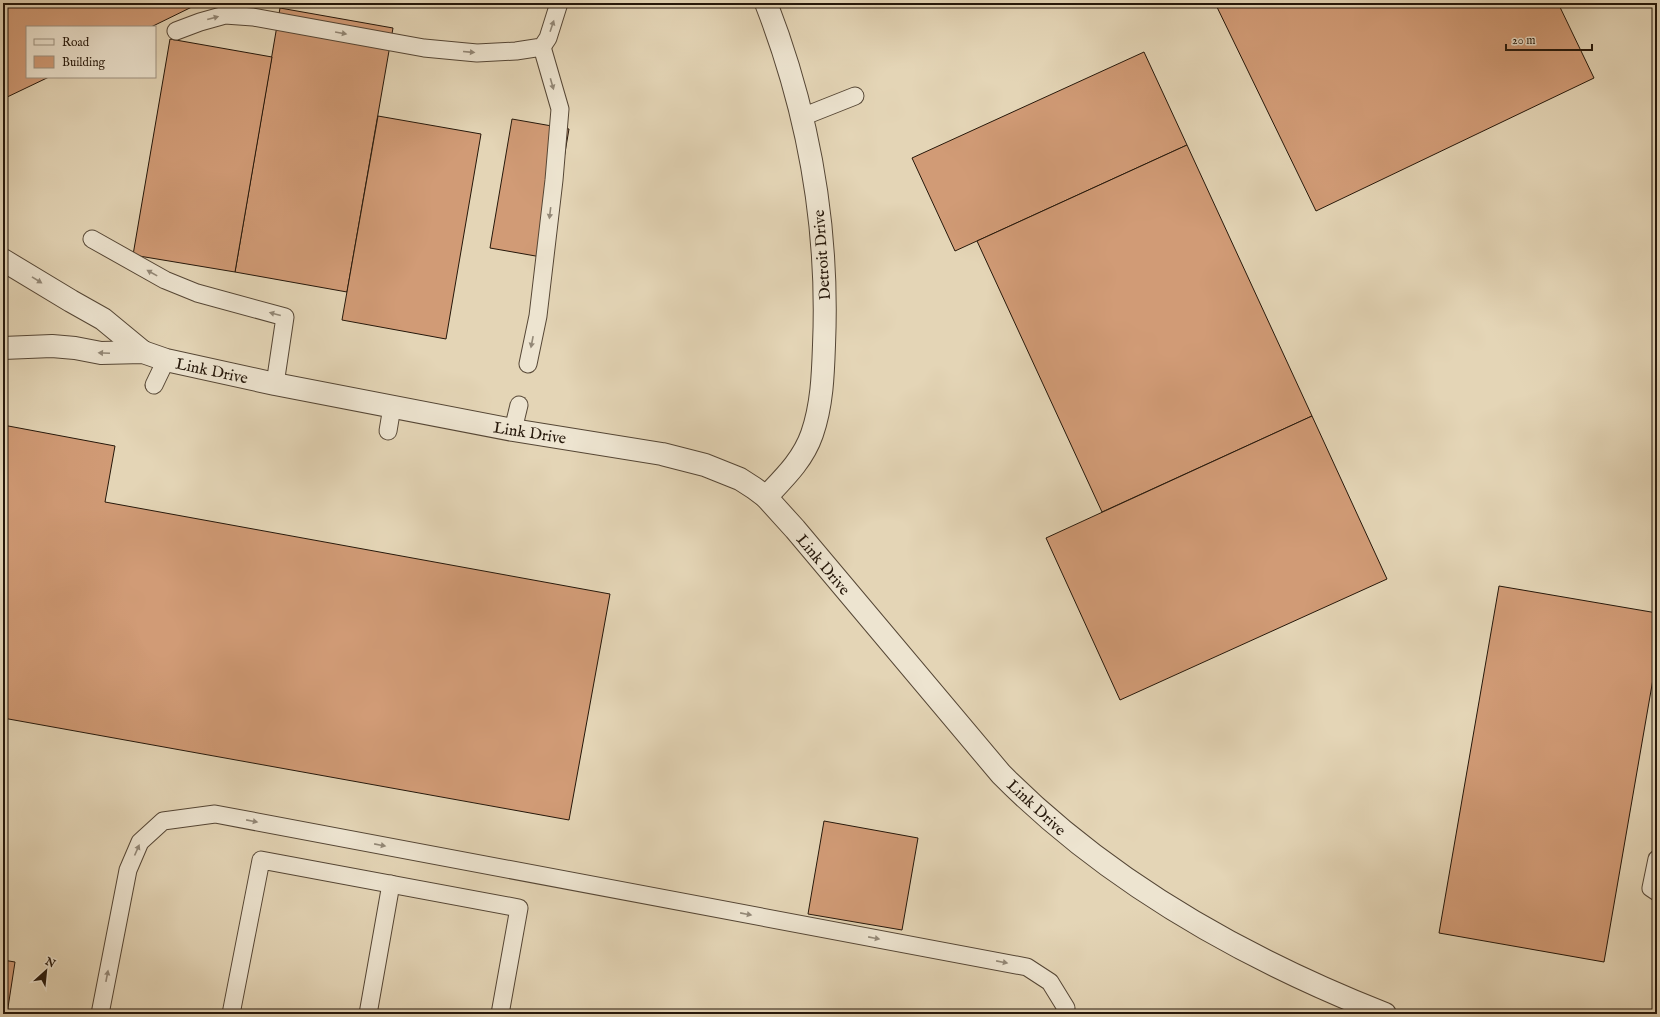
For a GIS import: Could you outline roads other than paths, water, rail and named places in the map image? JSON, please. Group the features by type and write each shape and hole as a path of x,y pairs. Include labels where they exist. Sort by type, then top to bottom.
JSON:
{"street":[{"name":"Detroit Drive","path":"766,3 780,40 802,117 817,200 825,293 821,396 818,416 803,454 793,468 766,497"},
{"name":"Link Drive","path":"3,260 103,319 143,352 166,360 275,384 513,430 662,454 705,465 740,480 766,497 1001,774 1032,805 1067,836 1110,868 1203,928 1300,978 1385,1014"},
{"name":"Link Drive","path":"3,348 52,346 75,348 101,353 143,352"}],"lane":[{"path":"528,364 538,316 554,180 560,109 542,47 551,31 559,3"},
{"path":"176,31 200,22 226,15 253,17 424,48 477,53 516,51 542,47"},
{"path":"802,117 855,96"},
{"path":"92,239 165,280 197,294 285,317 275,384"},
{"path":"154,385 166,360"},
{"path":"513,430 519,405"},
{"path":"388,431 392,407"},
{"path":"100,1014 128,870 140,842 163,820 215,814 1027,967 1050,982 1066,1008 1065,1014"},
{"path":"1657,859 1651,888 1657,892"},
{"path":"231,1014 261,860 519,908 500,1014"},
{"path":"368,1014 391,884"}]}
